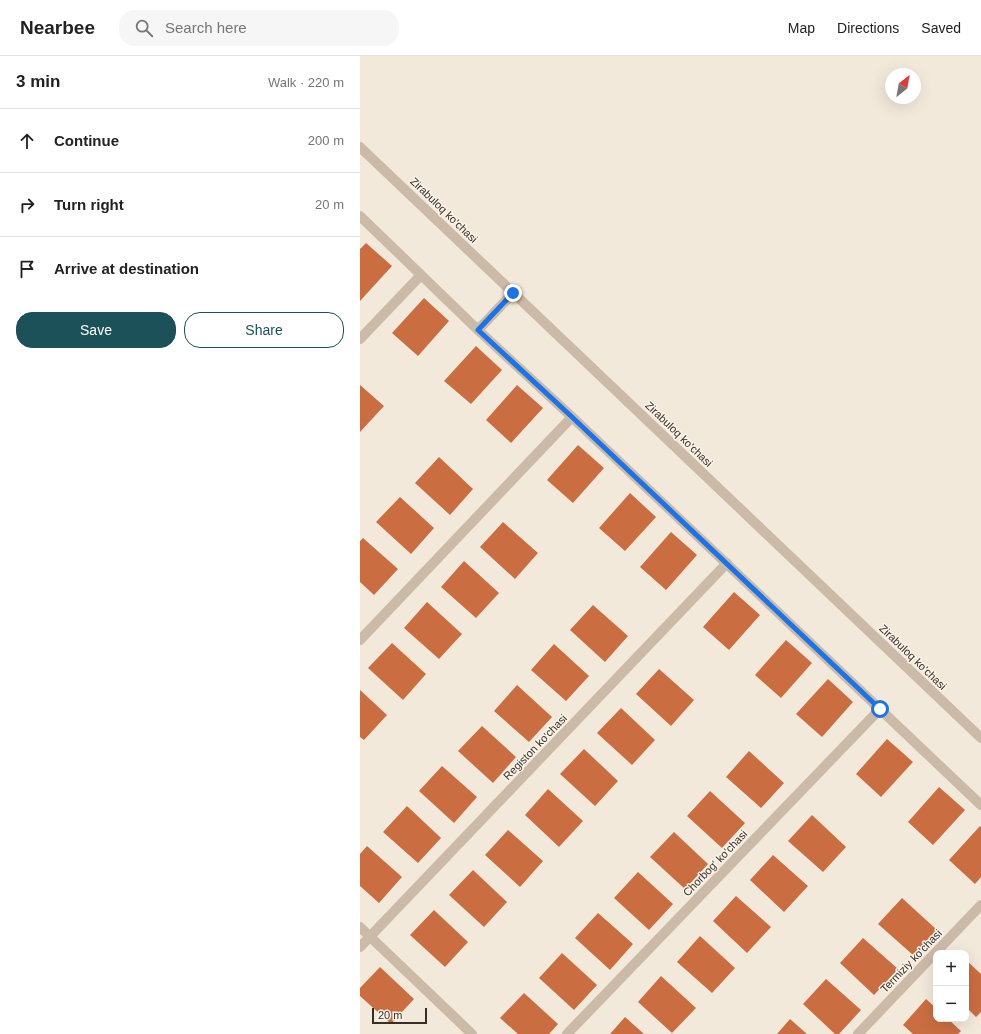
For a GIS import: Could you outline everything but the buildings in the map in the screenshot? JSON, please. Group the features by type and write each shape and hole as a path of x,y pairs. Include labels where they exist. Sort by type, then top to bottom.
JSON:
{"street":[{"name":"Zirabuloq ko'chasi","path":"360,147 981,738"},
{"path":"360,216 478,330 727,563 981,806"},
{"path":"360,339 421,275"},
{"path":"478,330 513,293"},
{"path":"360,640 572,417"},
{"name":"Registon ko'chasi","path":"360,946 727,563"},
{"name":"Chorbog' ko'chasi","path":"568,1034 880,709"},
{"name":"Termiziy ko'chasi","path":"858,1034 981,905"},
{"path":"360,927 472,1034"}],"route":[{"path":"513,293 478,330 880,709"}]}
